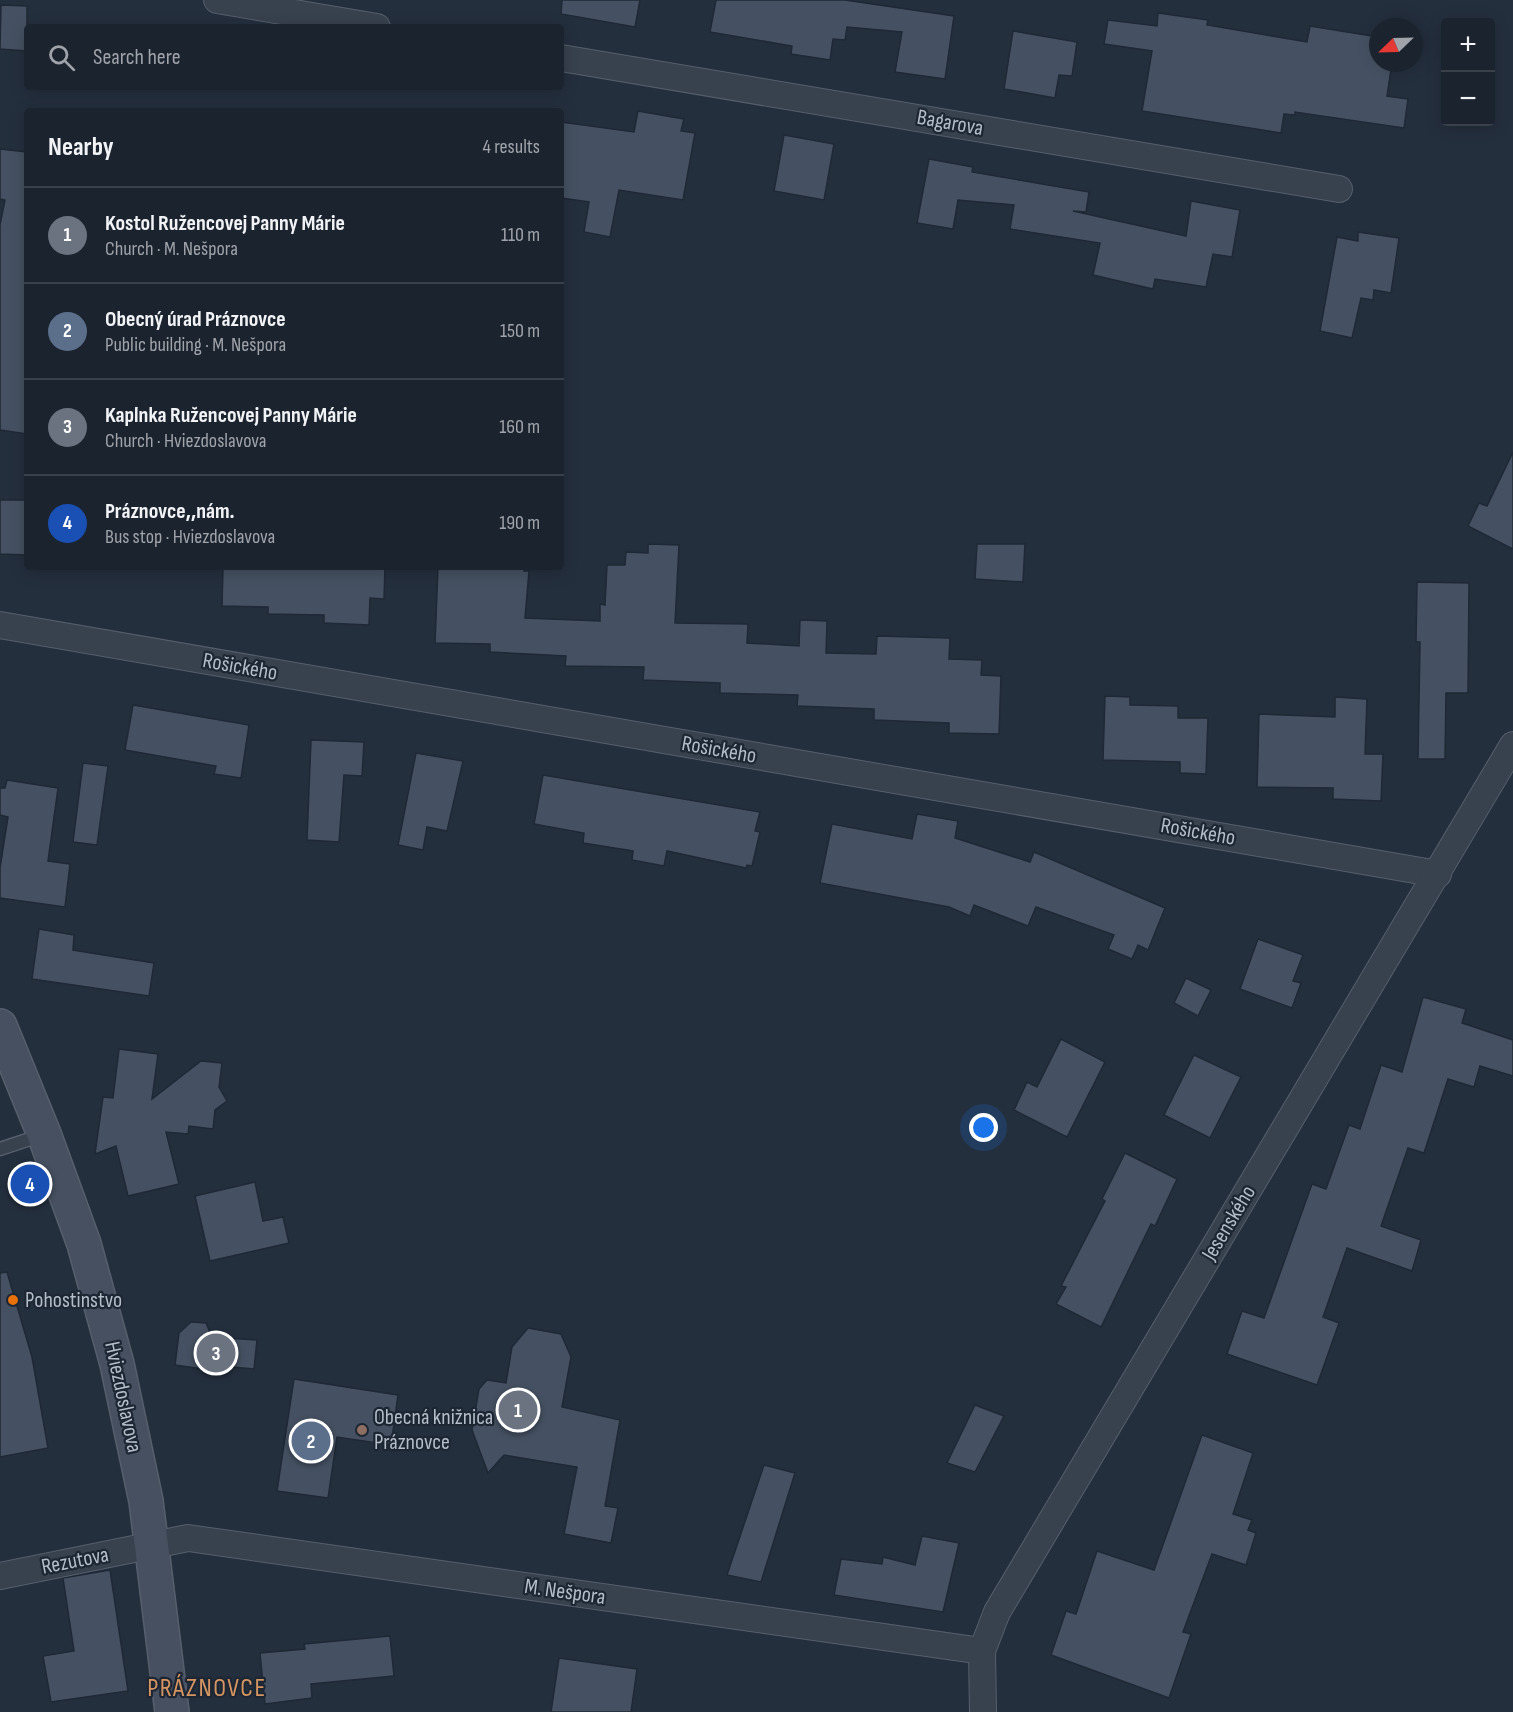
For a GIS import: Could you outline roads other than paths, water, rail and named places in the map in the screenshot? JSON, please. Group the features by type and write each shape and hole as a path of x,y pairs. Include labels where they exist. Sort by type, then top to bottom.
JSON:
{"street":[{"path":"217,0 359,24"},
{"name":"Bagarova","path":"564,59 1340,189"},
{"name":"Rošického","path":"0,626 1438,874"},
{"name":"Jesenského","path":"983,1712 982,1651 997,1612 1513,745"},
{"name":"Hviezdoslavova","path":"0,1026 45,1134 84,1244 112,1345 146,1502 172,1712"},
{"name":"M. Nešpora","path":"150,1546 188,1538 982,1651"},
{"name":"Rezutova","path":"0,1576 150,1546"}],"lane":[{"path":"0,1149 45,1134"}],"place":[{"name":"Práznovce,,nám.","path":"30,1184"},
{"name":"Pohostinstvo","path":"13,1300"},
{"name":"Kaplnka Ružencovej Panny Márie","path":"216,1353"},
{"name":"Kostol Ružencovej Panny Márie","path":"518,1410"},
{"name":"Obecná knižnica Práznovce","path":"362,1430"},
{"name":"Obecný úrad Práznovce","path":"311,1441"}],"district":[{"name":"PRÁZNOVCE","path":"207,1688"}]}
